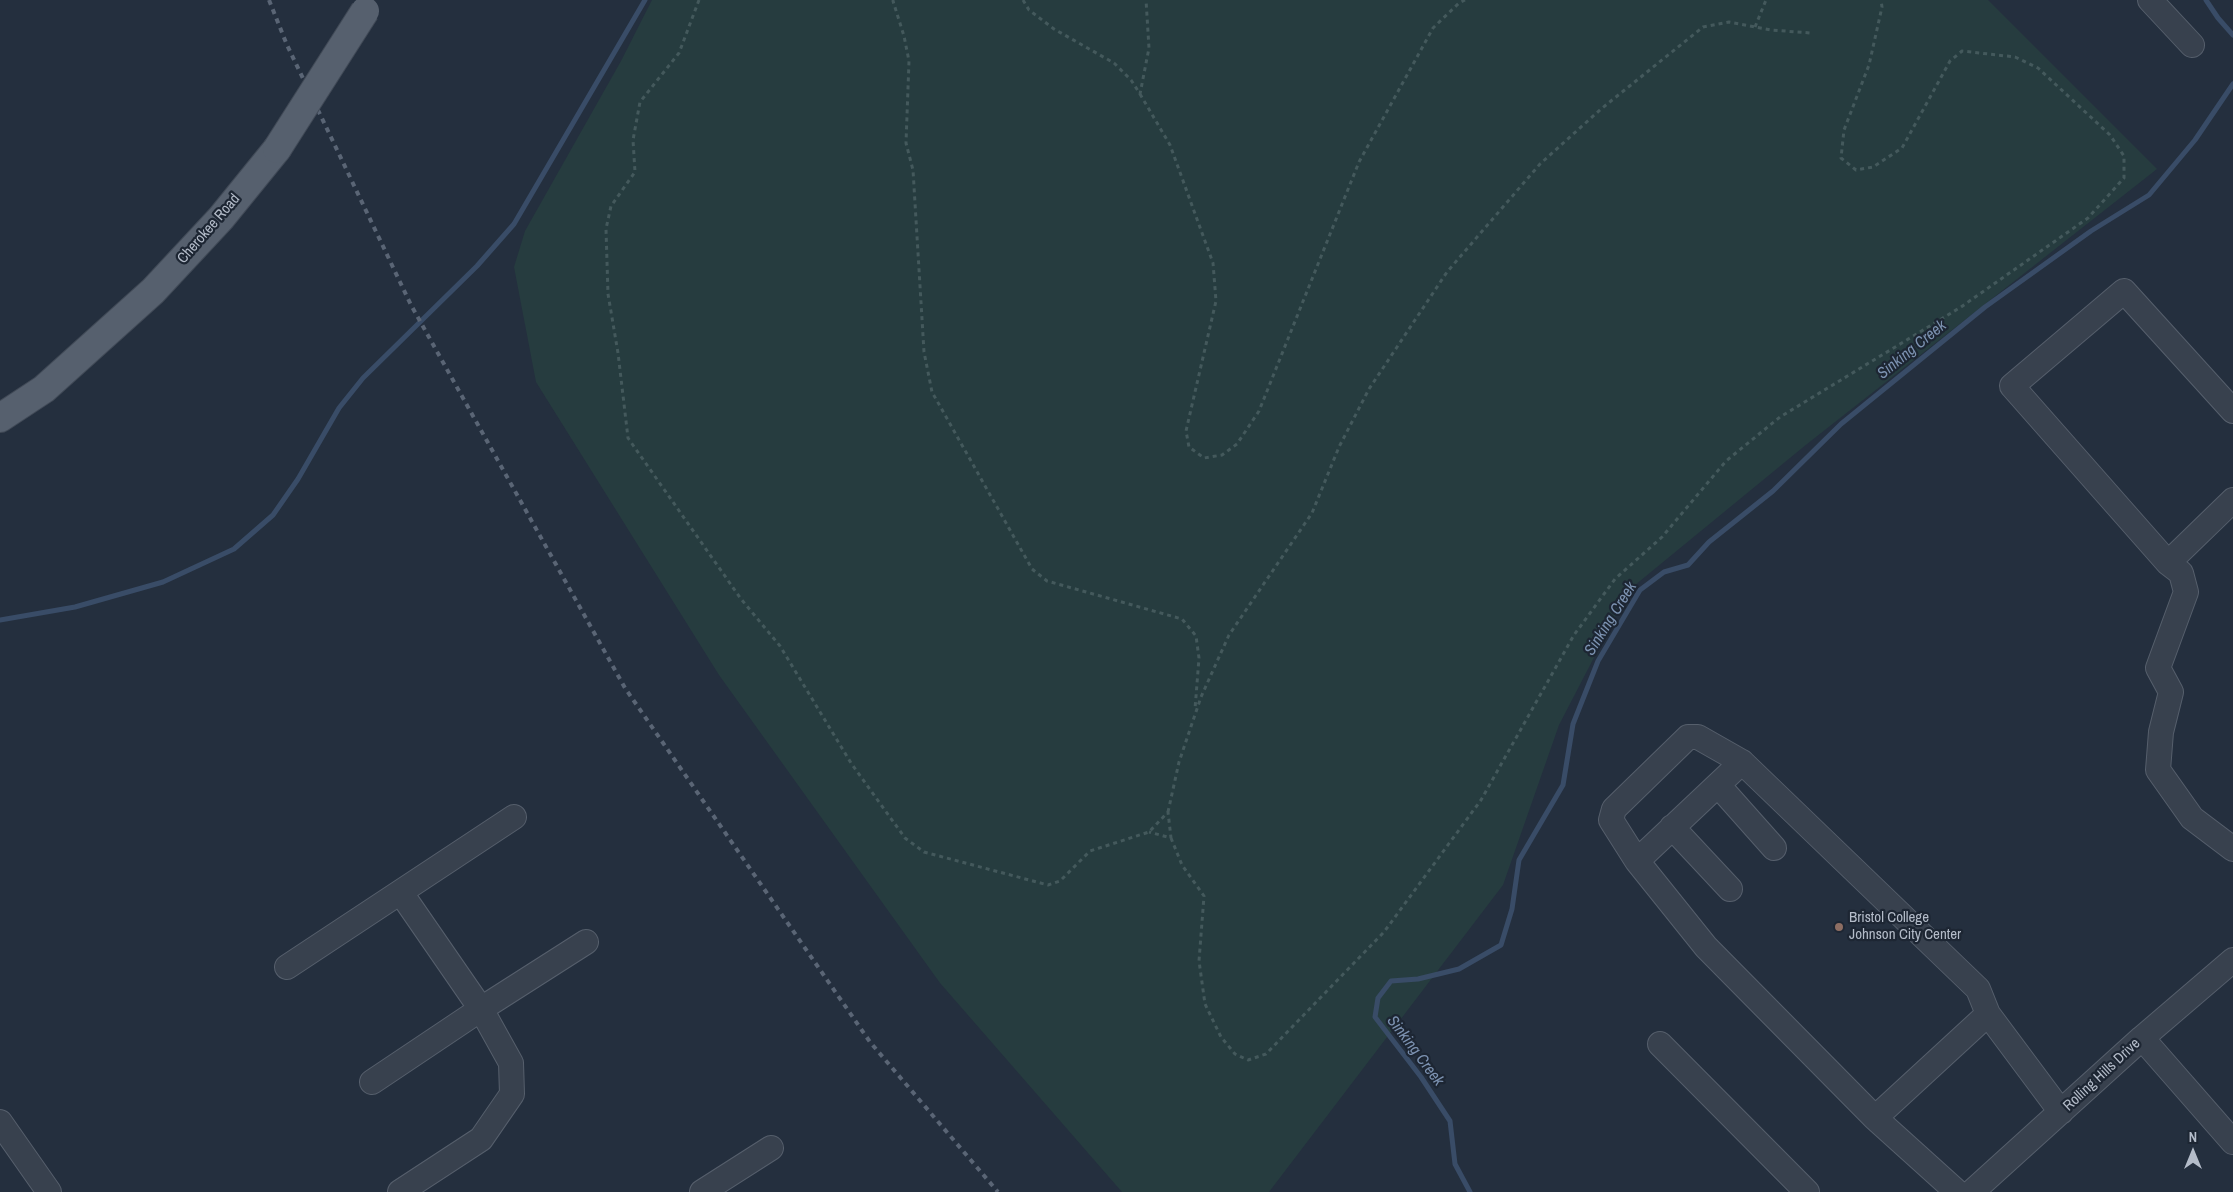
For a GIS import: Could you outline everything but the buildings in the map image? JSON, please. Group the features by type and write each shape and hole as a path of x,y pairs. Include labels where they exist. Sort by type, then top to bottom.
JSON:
{"main road":[{"name":"Cherokee Road","path":"0,418 44,388 153,291 221,218 276,149 369,6"}],"street":[{"path":"2150,0 2192,45"},
{"path":"2233,411 2124,291 2012,386 2168,563 2181,572 2186,592 2158,668 2171,692 2161,732 2158,770 2192,818 2233,849"},
{"path":"2168,563 2233,500"},
{"path":"1957,1192 1875,1118 1706,947 1637,861 1611,820 1614,809 1688,737 1698,737 1742,762 1978,989 1988,1014 2061,1112"},
{"path":"1637,861 1742,762"},
{"path":"1718,786 1774,848"},
{"path":"287,967 514,817"},
{"path":"1672,827 1730,889"},
{"path":"400,1192 481,1139 512,1094 511,1063 481,1009 401,893"},
{"path":"372,1082 586,942"},
{"name":"Rolling Hills Drive","path":"1972,1192 2142,1038 2233,960"},
{"path":"1875,1118 1988,1014"},
{"path":"2142,1038 2233,1142"},
{"path":"1660,1044 1807,1192"},
{"path":"0,1122 49,1192"},
{"path":"702,1192 770,1148"}],"path":[{"path":"699,0 679,53 640,102 633,140 634,172 611,206 606,229 608,294 618,353 628,438 741,599 780,646 851,762 905,838 924,852 1048,886 1060,881 1090,851 1149,832 1168,812"},
{"path":"894,0 909,62 906,144 913,170 924,352 932,392 1032,569 1047,581 1182,619 1196,636 1199,658 1195,715"},
{"path":"1023,0 1029,10 1054,29 1114,63 1131,80 1170,145 1213,263 1216,300 1186,431 1189,447 1204,458 1222,455 1237,444 1259,411 1359,162 1433,28 1459,3 1465,0"},
{"path":"1140,94 1149,48 1146,0"},
{"path":"1755,27 1766,0"},
{"path":"1811,33 1729,22 1703,27 1601,109 1540,164 1447,272 1369,389 1339,447 1312,514 1229,635 1201,697 1179,762 1168,812 1171,838 1182,864 1204,896 1199,961 1205,1004 1221,1037 1236,1054 1248,1060 1266,1054 1384,932 1481,800 1574,635 1615,579 1662,537 1726,461 1780,417 1961,307 2088,218 2124,178 2124,156 2110,135 2038,68 2014,57 1962,51 1950,62 1902,148 1872,167 1856,170 1841,158 1844,130 1869,65 1882,7 1881,0"},
{"path":"1149,832 1171,838"}],"green space":[{"path":"652,0 1988,0 2157,169 1807,444 1629,590 1559,725 1503,885 1269,1192 1122,1192 940,983 719,675 536,382 514,267 525,231 621,61"}],"waterway":[{"path":"0,620 75,607 163,582 234,549 273,515 298,479 339,408 363,378 477,266 514,224 645,0"},
{"path":"2206,0 2233,35"},
{"name":"Sinking Creek","path":"1470,1192 1455,1164 1450,1121 1421,1077 1375,1017 1378,998 1391,981 1418,979 1459,969 1501,945 1512,909 1519,860 1563,785 1573,724 1598,661 1640,590 1664,572 1688,565 1709,542 1773,491 1841,424 1985,307 2091,231 2149,195 2195,140 2233,84"}],"railway":[{"path":"269,0 287,45 411,305 625,688 870,1042 998,1192"}],"place":[{"name":"Bristol College Johnson City Center","path":"1839,927"}]}
